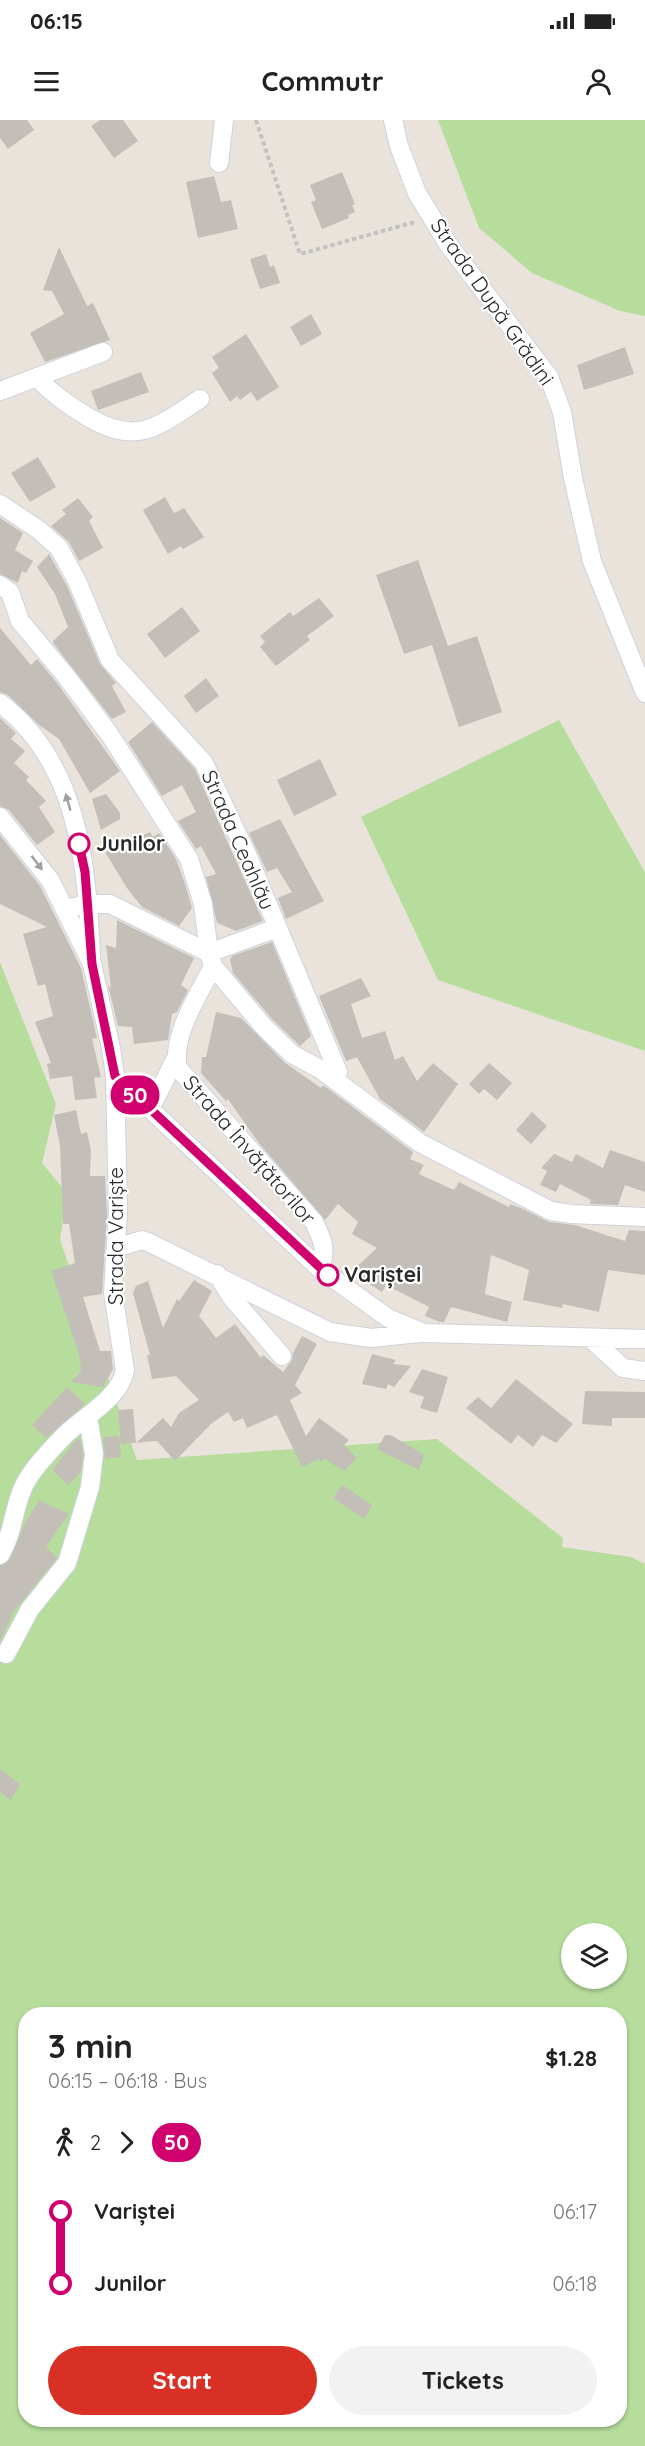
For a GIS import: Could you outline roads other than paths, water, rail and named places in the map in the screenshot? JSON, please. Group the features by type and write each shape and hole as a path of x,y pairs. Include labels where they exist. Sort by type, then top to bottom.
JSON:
{"street":[{"path":"219,163 224,120"},
{"name":"Strada După Grădini","path":"393,120 399,146 417,193 448,244 549,377 562,412 573,478 592,561 645,693"},
{"path":"0,391 103,352"},
{"path":"37,378 60,400 108,429 127,433 146,429 168,419 200,399"},
{"name":"Strada Ceahlău","path":"0,504 59,548 77,581 110,660 204,763 244,849 338,1072"},
{"path":"0,585 10,592 20,621 66,676 110,735 189,859 203,904 211,959"},
{"path":"0,703 17,716 43,745 59,774 85,872 92,964"},
{"path":"0,818 50,880 92,964"},
{"path":"64,909 88,903 110,904 211,959 264,1027 292,1054 320,1069 420,1143 444,1157 551,1211 645,1217"},
{"name":"Strada Ceahlău","path":"211,959 277,928"},
{"name":"Strada Învățătorilor","path":"211,959 183,1030 176,1058 178,1068 314,1221 324,1244 325,1255 320,1269"},
{"name":"Strada Variște","path":"0,1555 12,1532 22,1490 31,1474 63,1437 88,1417 123,1382 125,1370 114,1305 118,1212 115,1076 92,964"},
{"path":"150,1109 176,1058"},
{"name":"Strada Învățătorilor","path":"115,1076 320,1269 388,1318 424,1333 645,1339"},
{"path":"116,1248 141,1240 148,1242 218,1274 330,1332 371,1338 424,1333"},
{"path":"218,1274 232,1298 282,1356"},
{"path":"590,1338 623,1368 645,1371"},
{"path":"6,1654 30,1609 67,1563 90,1487 94,1454 88,1417"}],"place":[{"name":"Junilor","path":"79,844"},
{"name":"Variștei","path":"328,1275"}]}
